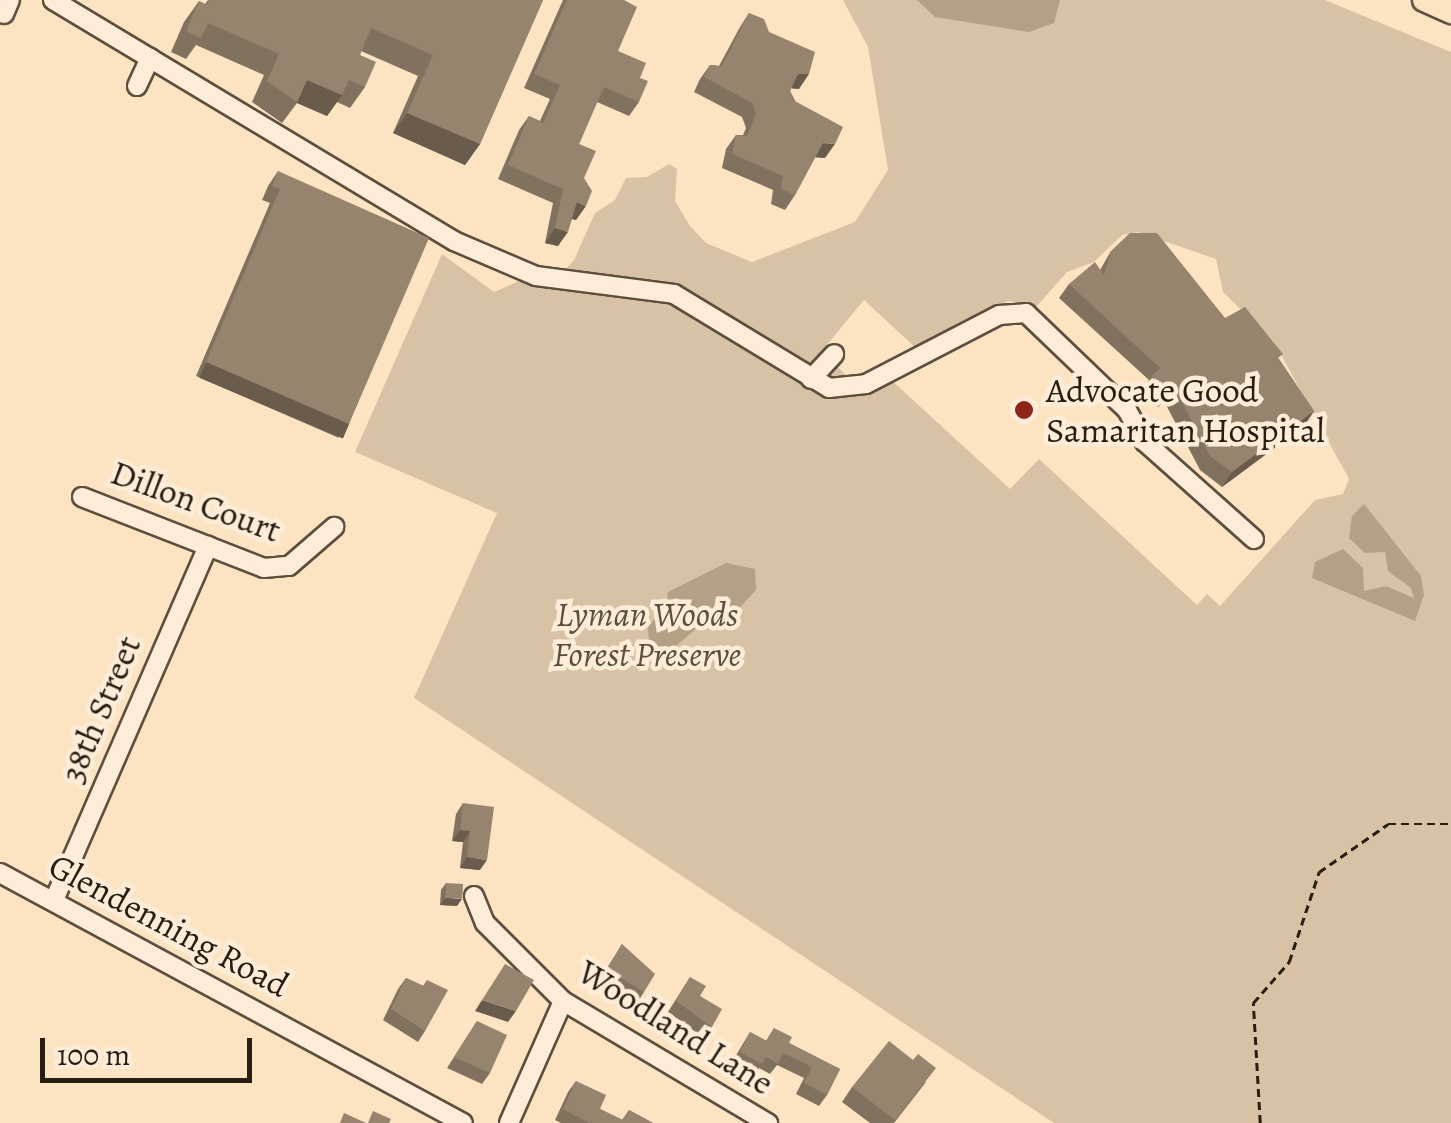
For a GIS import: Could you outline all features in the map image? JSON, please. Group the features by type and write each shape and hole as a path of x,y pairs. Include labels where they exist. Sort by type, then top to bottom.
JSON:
{"main road":[{"path":"1424,0 1451,12"}],"street":[{"path":"53,0 454,241 536,276 674,294 829,388 853,388 999,315 1026,313 1127,410 1145,442 1254,539"},
{"path":"137,86 150,58"},
{"path":"811,379 834,354"},
{"name":"Dillon Court","path":"82,497 278,569 334,527"},
{"name":"38th Street","path":"55,898 208,546"},
{"name":"Glendenning Road","path":"0,873 55,898 463,1123"},
{"name":"Woodland Lane","path":"474,896 485,923 563,1001 768,1123"},
{"path":"509,1123 563,1001"}],"path":[{"path":"1260,1123 1253,1004 1290,962 1320,872 1388,824 1451,824"}],"green space":[{"name":"Lyman Woods Forest Preserve","path":"843,0 1325,0 1451,52 1451,1123 1054,1123 414,698 497,513 355,452 442,254 494,292 519,281 549,288 574,260 595,213 615,200 626,178 647,177 669,164 677,169 675,201 690,226 706,243 752,262 855,222 888,170 868,47","holes":["1138,232 1216,259 1223,292 1274,342 1349,479 1343,494 1315,500 1220,606 1207,594 1197,605 1039,459 1010,489 890,379 865,392 821,352 864,300 917,349 1008,301 1036,307 1067,272 1094,262 1122,235"]}],"shaded area":[{"path":"917,0 1060,0 1054,23 1029,32 935,17"},
{"path":"1364,504 1421,576 1424,595 1415,621 1312,578 1315,562 1343,549 1363,568 1364,591 1386,586 1414,598 1411,588 1388,571 1385,552 1365,553 1349,538 1352,516"},
{"path":"726,563 755,569 756,590 733,615 698,627 668,653 657,652 649,645 648,626 666,608 668,592"}],"building":[{"path":"209,0 543,0 480,144 407,113 433,55 371,28 360,55 376,62 365,87 349,80 342,95 307,80 297,102 267,81 279,54 208,23 201,38 186,31 199,1 207,5"},
{"path":"567,0 624,0 637,7 618,51 646,63 640,78 648,81 639,102 604,87 579,144 596,151 584,178 592,191 586,206 577,202 568,232 555,228 563,189 508,165 529,116 543,123 560,85 534,74"},
{"path":"749,13 764,19 769,32 815,52 809,74 798,74 790,91 793,100 843,127 835,144 823,143 795,195 781,189 783,176 732,154 736,135 747,136 756,114 752,103 704,77 710,65 722,66"},
{"path":"278,171 429,238 349,424 206,362 280,189 272,186"},
{"path":"1130,233 1157,233 1225,318 1245,307 1283,354 1278,358 1314,411 1232,472 1210,456 1174,387 1168,393 1152,376 1160,368 1069,284 1095,262 1104,275 1111,251"},
{"path":"463,803 494,807 487,860 467,857 470,831 460,830"},
{"path":"446,883 463,884 462,899 445,898"},
{"path":"622,944 655,974 644,992 607,970"},
{"path":"505,964 534,980 516,1011 482,1000"},
{"path":"690,977 706,986 700,996 722,1009 712,1027 676,1001"},
{"path":"406,978 424,986 427,980 448,990 425,1031 391,1009"},
{"path":"477,1021 507,1035 490,1073 454,1057"},
{"path":"774,1028 792,1037 789,1043 840,1069 827,1095 804,1083 812,1067 783,1053 778,1064 766,1057 762,1064 740,1052 750,1032 767,1041"},
{"path":"889,1041 913,1060 918,1054 936,1068 895,1120 852,1087"},
{"path":"576,1081 606,1095 600,1109 623,1120 629,1110 653,1123 589,1123 563,1109"},
{"path":"373,1111 391,1119 389,1123 368,1123"},
{"path":"344,1113 366,1123 340,1123"}],"place":[{"name":"Advocate Good Samaritan Hospital","path":"1024,410"}]}
